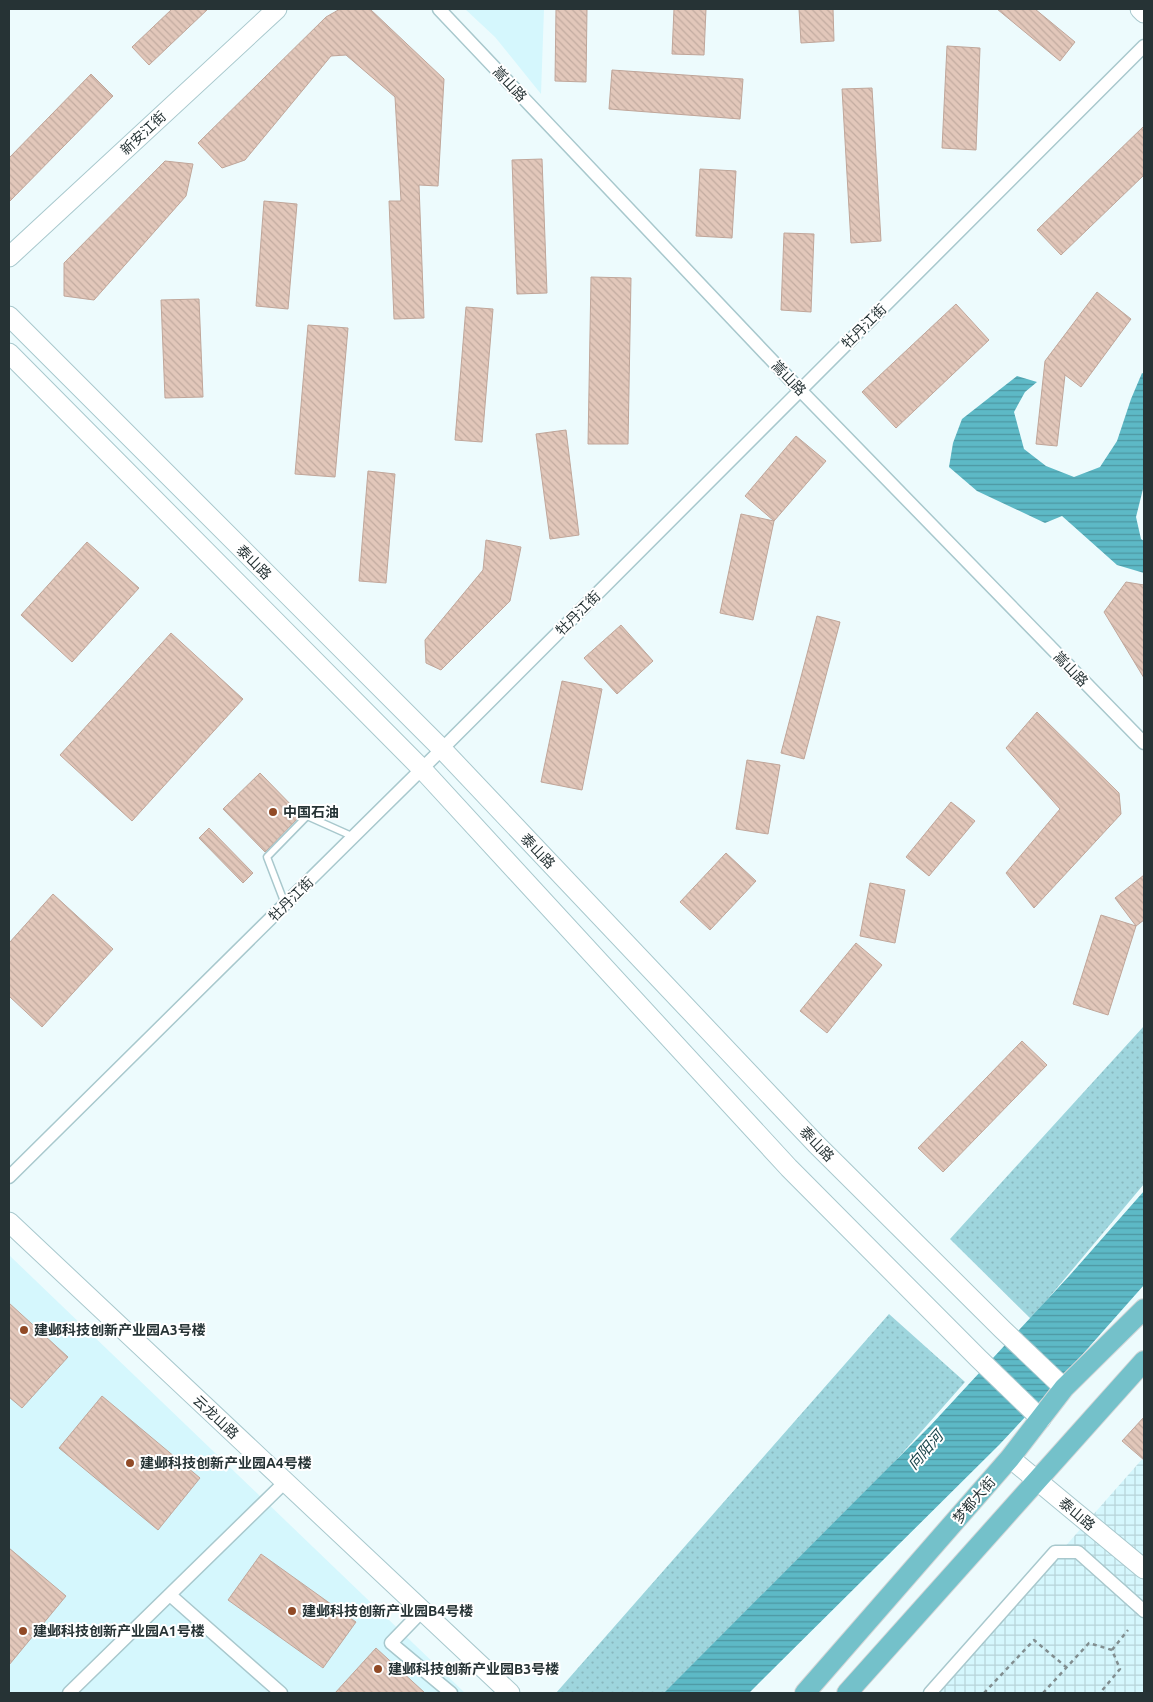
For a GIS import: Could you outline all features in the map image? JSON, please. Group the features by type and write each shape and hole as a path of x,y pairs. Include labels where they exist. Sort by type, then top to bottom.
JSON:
{"main road":[{"name":"梦都大街","path":"805,1693 1010,1458 1042,1419 1064,1388 1144,1310"},
{"path":"847,1693 1144,1361"}],"street":[{"name":"新安江街","path":"9,257 276,9"},
{"name":"嵩山路","path":"438,9 800,390 1144,743"},
{"path":"1140,9 1144,13"},
{"name":"牡丹江街","path":"9,1177 354,837 1144,46"},
{"name":"泰山路","path":"9,316 442,749 816,1144 1064,1388"},
{"name":"泰山路","path":"9,353 422,769 789,1168 978,1358 1042,1419"},
{"name":"云龙山路","path":"9,1222 510,1693"},
{"name":"泰山路","path":"1010,1458 1144,1569"},
{"path":"69,1693 285,1482"},
{"path":"930,1693 1056,1552 1078,1552 1144,1611"},
{"path":"170,1595 281,1693"},
{"path":"422,1611 392,1643 451,1693"}],"lane":[{"path":"285,904 267,856 306,816 354,837"}],"path":[{"path":"1112,1650 1128,1630"},
{"path":"984,1693 1034,1640 1066,1668"},
{"path":"1043,1693 1089,1643 1112,1650"},
{"path":"1100,1693 1120,1669 1112,1650"}],"shaded area":[{"path":"465,9 544,9 541,94 495,37"},
{"path":"1144,1026 1144,1184 1031,1319 950,1239"},
{"path":"9,1255 465,1693 9,1693"},
{"path":"889,1314 965,1382 691,1693 556,1693"},
{"path":"1144,1457 1144,1693 936,1693"}],"water":[{"path":"1142,373 1144,374 1144,485 1136,517 1141,539 1144,541 1144,573 1117,565 1062,516 1045,523 977,491 949,467 953,443 962,419 1017,376 1037,382 1025,392 1014,412 1024,449 1046,466 1074,477 1100,467 1117,441"},
{"name":"向阳河","path":"1144,1191 1144,1285 999,1445 749,1693 664,1693 930,1426 1070,1275"}],"building":[{"path":"172,9 208,9 149,65 132,47"},
{"path":"340,9 370,9 444,79 438,186 419,185 424,318 394,319 389,201 401,201 395,97 346,55 331,56 245,160 222,168 198,143 326,17"},
{"path":"556,9 587,9 586,82 555,81"},
{"path":"674,9 706,9 704,55 672,54"},
{"path":"799,9 833,9 834,41 801,43"},
{"path":"997,9 1035,9 1075,42 1060,61"},
{"path":"947,46 980,48 976,150 942,148"},
{"path":"612,70 743,79 740,119 609,109"},
{"path":"91,74 113,96 9,202 9,158"},
{"path":"872,88 881,241 851,243 842,89"},
{"path":"1144,126 1144,175 1061,255 1037,230"},
{"path":"542,159 547,293 517,294 512,160"},
{"path":"165,161 193,164 186,196 94,300 64,296 64,263"},
{"path":"700,169 736,171 732,238 696,236"},
{"path":"264,201 297,204 288,309 256,306"},
{"path":"784,233 814,234 811,312 781,310"},
{"path":"591,277 631,278 628,444 588,444"},
{"path":"1097,292 1131,319 1081,387 1065,375 1057,446 1036,444 1045,361"},
{"path":"199,299 203,397 165,398 161,300"},
{"path":"956,304 989,340 896,428 862,392"},
{"path":"466,307 493,309 482,442 455,440"},
{"path":"308,325 348,328 335,477 295,474"},
{"path":"566,430 579,535 550,539 536,434"},
{"path":"796,436 826,461 774,521 745,496"},
{"path":"368,471 395,474 386,583 359,581"},
{"path":"741,514 774,521 753,620 720,613"},
{"path":"486,540 521,547 510,601 441,670 426,663 425,640 483,570"},
{"path":"87,542 139,588 72,662 21,615"},
{"path":"1126,582 1144,585 1144,678 1104,612"},
{"path":"817,616 840,622 804,759 781,753"},
{"path":"621,625 653,661 617,694 584,658"},
{"path":"171,633 243,699 132,821 60,755"},
{"path":"562,681 602,689 582,790 541,782"},
{"path":"1037,712 1119,793 1121,814 1034,908 1006,873 1060,809 1006,748"},
{"path":"747,760 780,765 768,834 736,829"},
{"path":"260,773 301,815 265,852 223,809"},
{"path":"951,802 975,821 929,876 906,857"},
{"path":"209,828 253,873 243,883 199,838"},
{"path":"726,853 756,881 710,930 680,902"},
{"path":"1144,875 1144,920 1136,926 1115,898"},
{"path":"870,883 905,890 895,943 860,936"},
{"path":"53,894 113,949 42,1027 9,996 9,943"},
{"path":"1101,915 1136,926 1108,1015 1073,1004"},
{"path":"856,943 882,965 827,1033 800,1011"},
{"path":"1022,1041 1047,1065 943,1172 918,1148"},
{"name":"建邺科技创新产业园A3号楼","path":"9,1303 68,1357 22,1408 9,1397"},
{"name":"建邺科技创新产业园A4号楼","path":"102,1396 200,1478 158,1530 59,1448"},
{"path":"1144,1417 1144,1460 1122,1441"},
{"name":"建邺科技创新产业园A1号楼","path":"9,1548 66,1596 9,1665"},
{"name":"建邺科技创新产业园B4号楼","path":"261,1554 356,1622 323,1668 228,1600"},
{"name":"建邺科技创新产业园B3号楼","path":"376,1648 425,1693 335,1693"}],"place":[{"name":"中国石油","path":"273,812"},
{"name":"建邺科技创新产业园A3号楼","path":"24,1330"},
{"name":"建邺科技创新产业园A4号楼","path":"130,1463"},
{"name":"建邺科技创新产业园B4号楼","path":"292,1611"},
{"name":"建邺科技创新产业园A1号楼","path":"23,1631"},
{"name":"建邺科技创新产业园B3号楼","path":"378,1669"}]}
